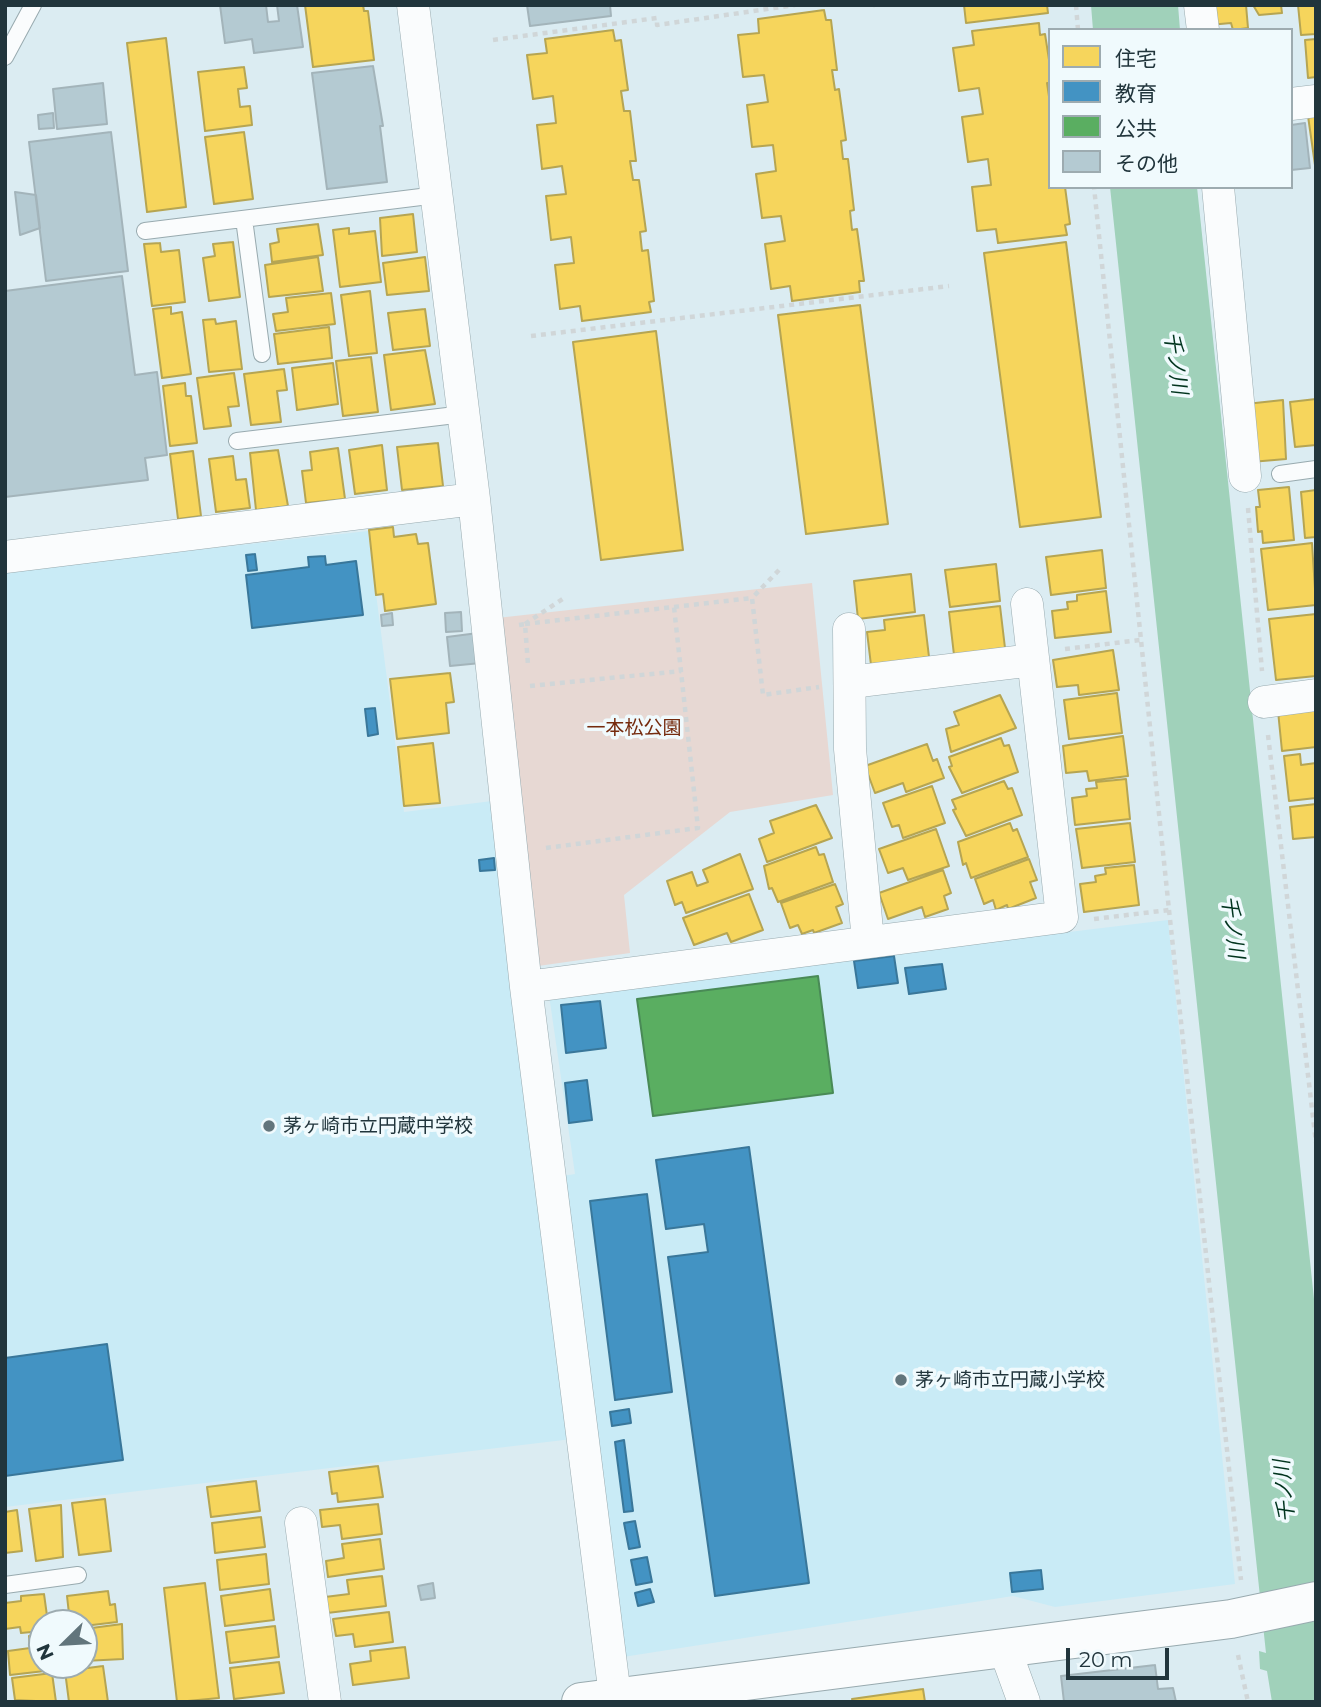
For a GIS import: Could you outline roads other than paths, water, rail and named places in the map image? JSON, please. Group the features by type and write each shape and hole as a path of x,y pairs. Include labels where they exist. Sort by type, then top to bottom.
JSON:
{"street":[{"path":"413,5 474,499 598,1699 1004,1647 1241,1609 1316,1601"},
{"path":"1200,5 1203,28"},
{"path":"1293,104 1316,102"},
{"path":"1218,189 1245,476"},
{"path":"5,557 474,499"},
{"path":"526,986 1062,917 1027,604"},
{"path":"849,629 850,749 869,941"},
{"path":"851,682 1033,656"},
{"path":"1264,702 1316,695"},
{"path":"301,1523 325,1702"},
{"path":"1004,1647 1024,1702"}],"lane":[{"path":"5,57 33,5"},
{"path":"145,231 437,195"},
{"path":"244,219 262,354"},
{"path":"237,440 464,414"},
{"path":"1280,474 1316,469"},
{"path":"5,1585 78,1575"}],"water":[{"path":"1091,5 1178,5 1180,28 1093,28"},
{"name":"千ノ川","path":"1110,189 1197,189 1316,1318 1316,1702 1272,1702 1267,1671 1260,1669 1259,1651 1266,1653"}],"place":[{"name":"茅ヶ崎市立円蔵中学校","path":"269,1126"},
{"name":"茅ヶ崎市立円蔵小学校","path":"901,1380"}],"park label":[{"name":"一本松公園","path":"634,728"}]}
